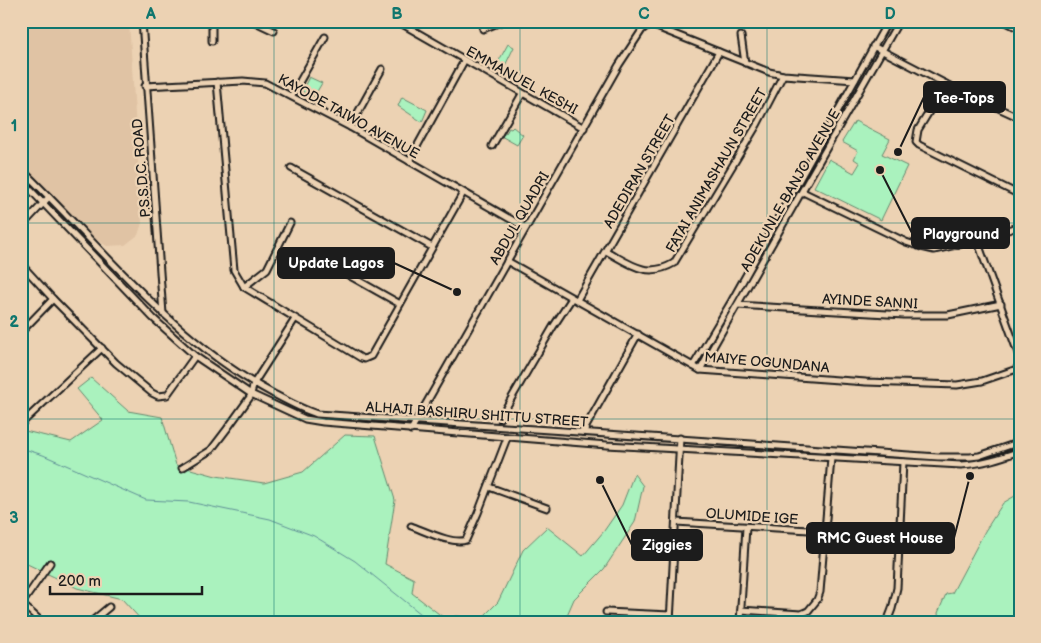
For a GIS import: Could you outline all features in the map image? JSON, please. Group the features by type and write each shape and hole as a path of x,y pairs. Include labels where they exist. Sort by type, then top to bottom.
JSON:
{"street":[{"name":"P.S.S.D.C. ROAD","path":"142,21 163,314"},
{"path":"212,21 212,42"},
{"path":"253,21 274,31"},
{"path":"483,29 503,21"},
{"path":"748,24 759,21"},
{"name":"ADEKUNLE BANJO AVENUE","path":"693,366 731,302 888,21"},
{"name":"ADEKUNLE BANJO AVENUE","path":"700,370 899,21"},
{"path":"1004,21 1020,28"},
{"name":"EMMANUEL KESHI","path":"399,22 464,61 584,128"},
{"name":"ABDUL QUADRI","path":"411,430 619,65 642,30 647,26 654,26 719,52"},
{"path":"741,36 745,63"},
{"path":"292,95 326,37"},
{"path":"873,46 946,84 1020,118"},
{"path":"719,52 769,72 783,75 855,80"},
{"name":"ADEDIRAN STREET","path":"500,418 553,327 575,299 606,251 719,52"},
{"path":"409,161 464,61"},
{"path":"350,127 382,69"},
{"name":"FATAI ANIMASHAUN STREET","path":"606,251 641,268 654,271 664,269 674,263 757,125 783,75"},
{"name":"KAYODE TAIWO AVENUE","path":"146,86 254,81 265,83 292,95 350,127 526,228"},
{"path":"217,82 234,270 244,287 364,360 370,356 463,193"},
{"path":"946,84 918,130 916,142 1020,195"},
{"path":"492,146 522,94"},
{"path":"291,168 432,247"},
{"name":"ALHAJI BASHIRU SHITTU STREET","path":"21,169 163,314 200,346 254,383 304,410 317,414 901,455 970,457 994,452 1020,442"},
{"name":"ALHAJI BASHIRU SHITTU STREET","path":"21,180 158,322 195,356 250,394 305,419 507,438 961,465 996,459 1020,450"},
{"path":"803,192 920,248 934,250 977,240 1020,226"},
{"path":"21,227 49,197"},
{"path":"244,287 263,273 270,265 290,224"},
{"path":"977,240 1020,359"},
{"path":"311,254 400,304"},
{"name":"MAIYE OGUNDANA","path":"507,261 700,370 866,382 957,385 982,381 1020,368"},
{"path":"21,264 125,371 152,393 162,396 167,395 195,356"},
{"path":"21,332 53,299"},
{"name":"AYINDE SANNI","path":"737,306 948,315 1000,304"},
{"path":"158,322 163,314"},
{"path":"182,468 211,450 250,398 254,383 295,319"},
{"path":"583,432 638,334"},
{"path":"21,424 102,348"},
{"path":"411,526 451,540 459,542 466,540 489,487 507,438"},
{"path":"606,612 670,619 680,438"},
{"path":"741,610 801,614 808,611 817,600 820,592 831,458"},
{"path":"887,622 897,588 903,462"},
{"path":"489,487 547,508"},
{"name":"OLUMIDE IGE","path":"676,522 825,532"},
{"path":"740,622 746,527"},
{"path":"42,622 22,604 50,563"},
{"path":"91,622 109,607"}],"shaded area":[{"path":"21,21 129,21 142,223 138,235 125,245 107,246 91,237 21,163"}],"green space":[{"path":"508,44 514,47 502,72 495,68"},
{"path":"309,77 322,83 312,97 302,91"},
{"path":"402,97 427,110 422,122 398,106"},
{"path":"855,121 890,139 882,154 907,166 881,220 814,187 829,159 854,173 860,163 854,159 858,151 842,142"},
{"path":"513,127 523,135 517,145 501,136 509,128"},
{"path":"91,378 128,411 162,417 176,465 216,476 264,483 303,472 345,435 375,436 395,500 385,564 414,579 412,593 448,621 455,616 482,618 498,602 523,550 547,527 583,556 622,505 634,474 643,486 635,522 604,569 574,599 564,622 143,622 122,599 77,588 21,561 21,432 25,431 71,442 103,420 77,389"},
{"path":"1020,493 1020,622 939,622 938,613 946,594 952,593 985,531 1003,503"}],"waterway":[{"path":"21,448 43,455 146,500 189,502 270,519 314,536 355,561 431,622"}],"place":[{"name":"Tee-Tops","path":"898,152"},
{"name":"Playground","path":"880,170"},
{"name":"Update Lagos","path":"457,292"},
{"name":"RMC Guest House","path":"970,476"},
{"name":"Ziggies","path":"600,480"}]}
